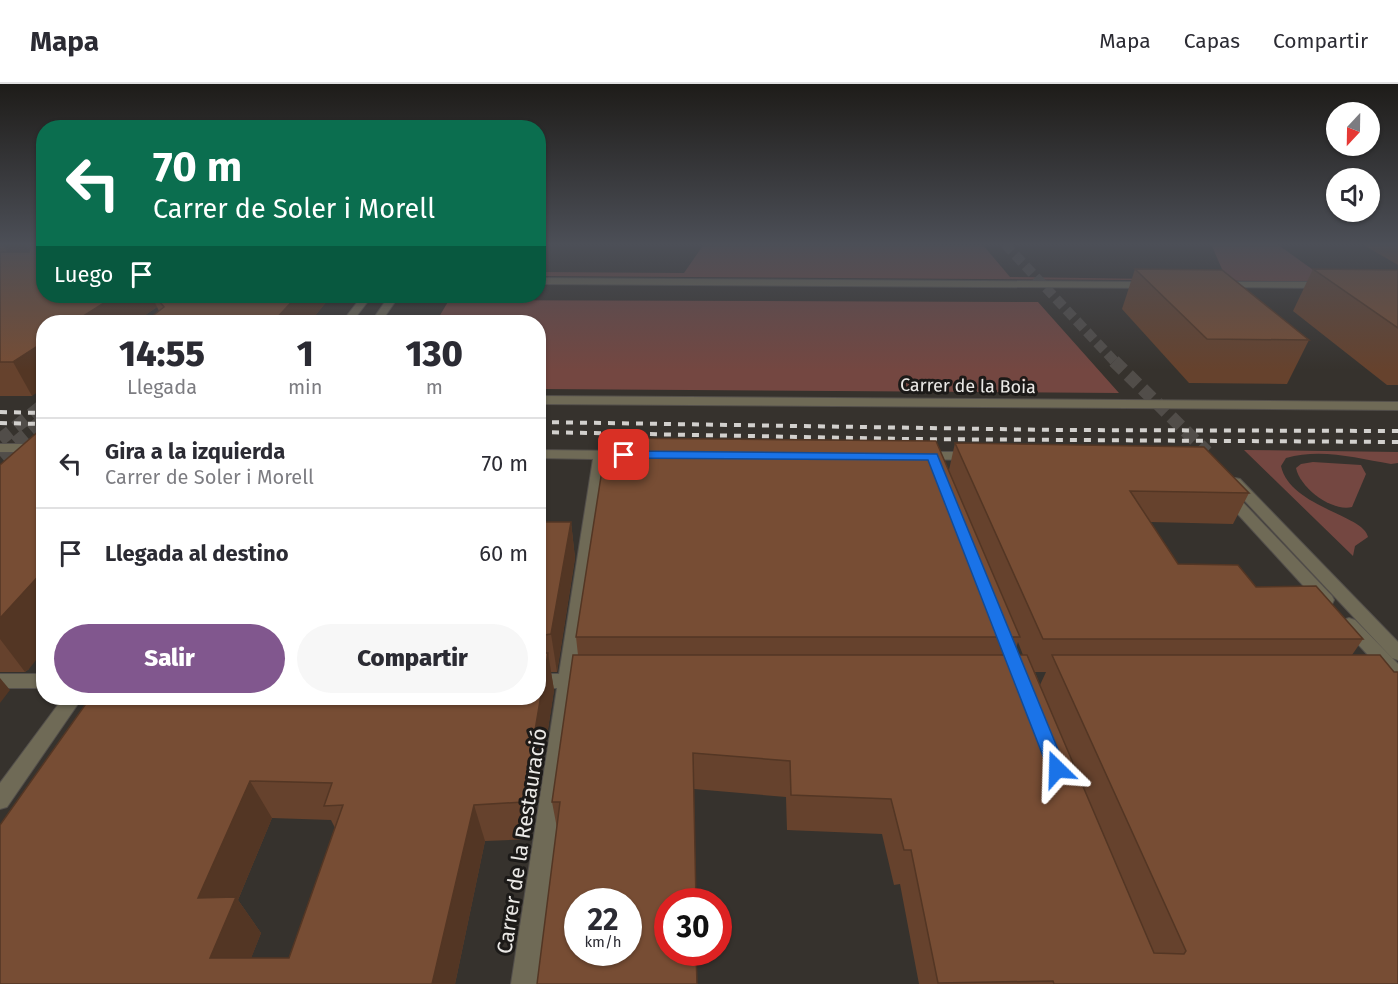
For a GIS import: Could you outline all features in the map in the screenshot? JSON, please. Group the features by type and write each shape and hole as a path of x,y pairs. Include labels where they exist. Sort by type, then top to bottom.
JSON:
{"street":[{"path":"352,315 362,303"},
{"name":"Carrer de la Boia","path":"546,400 1398,406"},
{"path":"0,448 36,448"},
{"path":"546,454 636,455"},
{"name":"Carrer de la Restauració","path":"524,984 600,455"},
{"path":"909,456 935,462 980,456"},
{"path":"1398,653 1220,476 1398,676"},
{"path":"0,681 36,681"},
{"path":"546,681 605,681"},
{"path":"1374,682 1398,681"},
{"path":"0,800 68,705"}],"shaded area":[{"path":"546,300 1038,302 1119,393 546,389 546,315 440,315 447,303 546,303"},
{"path":"1244,450 1398,452 1398,463 1312,454 1286,458 1281,466 1287,480 1311,501 1354,522 1363,529 1368,537 1355,546 1353,556"},
{"path":"1313,462 1361,465 1366,474 1352,507 1335,506 1310,490 1296,468 1301,464"}],"building":[{"path":"0,286 36,286 36,303 104,303 85,315 36,315 36,347 13,362 0,362"},
{"path":"1152,286 1242,286 1309,340 1207,339"},
{"path":"1337,286 1398,286 1398,328"},
{"path":"161,303 291,303 279,315 154,315 164,307"},
{"path":"36,433 36,579 0,618 0,465"},
{"path":"607,438 936,441 1020,637 576,637"},
{"path":"955,443 1204,447 1249,493 1130,491 1178,564 1238,565 1256,587 1316,586 1363,639 1043,639"},
{"path":"546,522 571,522 551,634 546,635"},
{"path":"573,655 1027,655 1154,953 1184,954 1186,951 1052,655 1380,655 1394,672 1398,672 1398,984 1054,984 1053,981 938,983 911,850 904,850 891,799 791,795 790,761 693,753 696,888 654,888 654,966 696,966 697,984 537,984 560,802 552,802"},
{"path":"85,705 539,705 523,802 474,805 432,984 0,984 0,825","holes":["250,781 332,783 324,806 343,805 289,958 210,958 236,897 198,898"]}],"tunnel":[{"path":"1044,286 1116,363"},
{"path":"1116,363 1207,452"},
{"path":"0,440 36,411"},
{"path":"0,456 36,426"}],"railway":[{"path":"0,412 36,413"},
{"path":"546,422 1058,430 1398,431"},
{"path":"0,423 36,424"},
{"path":"546,432 908,439 1398,442"}],"route":[{"path":"624,455 932,456 1057,769"}]}
